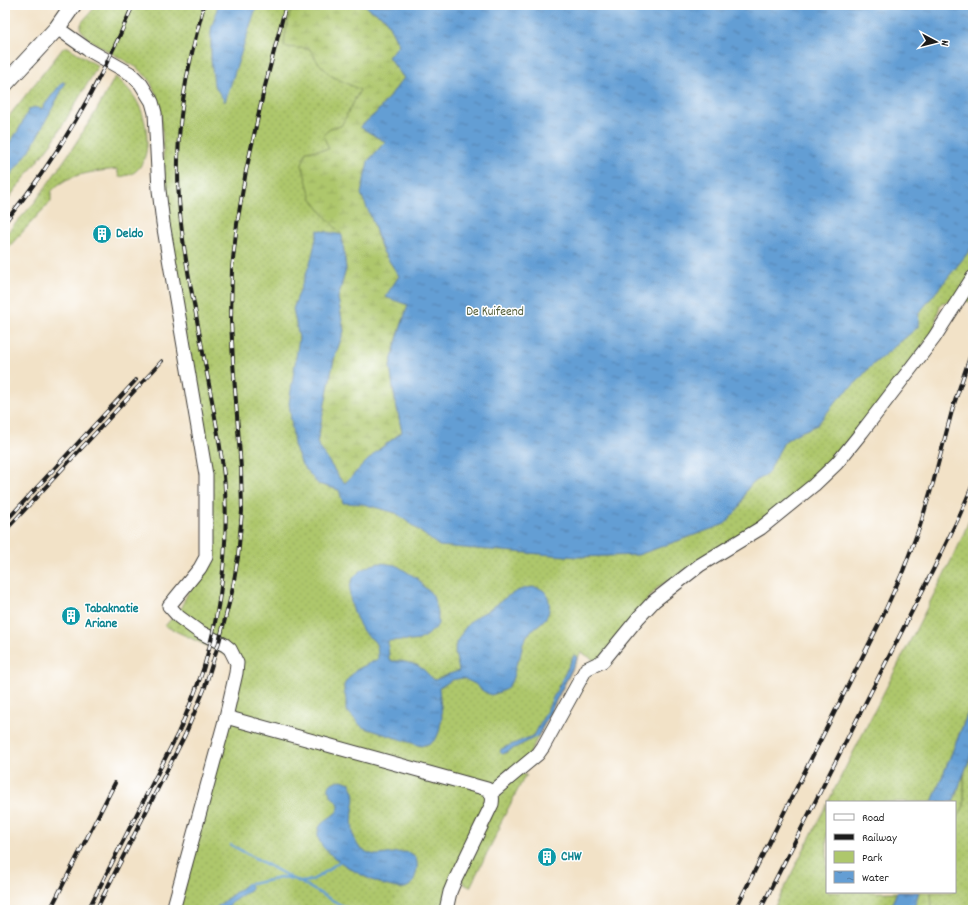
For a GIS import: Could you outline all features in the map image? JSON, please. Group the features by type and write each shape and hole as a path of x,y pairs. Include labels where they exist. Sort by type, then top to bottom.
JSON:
{"main road":[{"path":"5,84 57,28 73,5"}],"street":[{"path":"57,28 87,49 131,74 145,89 154,108 159,190 163,223 206,475 206,557 200,568 169,606 179,617 198,631 230,649 237,663 226,717 173,910"},
{"path":"491,793 538,754 586,669 603,661 654,601 674,584 700,566 761,528 814,485 837,463 934,338 973,277"},
{"path":"226,717 487,789 493,798 492,804 455,880 450,892 446,910"}],"green space":[{"name":"De Kuifeend","path":"97,5 973,5 973,303 956,297 955,299 942,303 936,318 935,328 885,396 819,476 748,532 658,587 597,662 581,652 528,757 487,802 443,910 179,910 239,661 165,626 183,606 189,591 210,566 210,484 167,224 161,111 157,96 149,79 136,67 86,37 80,28 82,22"},
{"path":"292,5 365,5 385,18 399,45 388,57 404,78 377,112 361,127 385,142 368,161 373,222 382,250 399,276 408,305 390,366 402,432 377,451 345,483 340,479 317,443 334,359 344,331 338,298 346,269 342,235 323,214 311,197 302,165 306,151 329,149 323,135 331,128 341,126 360,90 330,75 317,61 310,49 284,47 285,34"},
{"path":"64,47 68,47 98,66 53,141 5,203 5,121"},
{"path":"115,77 129,90 143,114 147,132 147,142 146,154 141,165 134,172 126,176 119,177 117,169 88,173 66,180 51,192 51,201 5,251 5,235 35,202 68,155 95,113"},
{"path":"973,511 973,700 932,801 829,801 958,547"},
{"path":"973,750 973,910 932,910 931,893 956,893 956,823 964,805 964,774"},
{"path":"521,773 527,776 525,776 499,826 500,827 470,887 464,884 461,879 497,799 509,784"},
{"path":"964,774 964,805 956,823 956,801 953,801"},
{"path":"826,806 826,893 897,893 889,910 773,910"},
{"path":"919,893 931,893 932,910 913,910"}],"water":[{"path":"218,5 257,5 225,102 214,85 211,60 211,30"},
{"path":"365,5 973,5 973,245 919,313 918,327 869,368 858,381 839,398 817,425 794,435 784,442 770,470 763,477 751,484 746,491 740,507 725,524 638,555 578,557 439,546 396,513 363,504 343,503 339,490 318,484 302,465 294,445 289,403 299,338 293,309 311,260 318,230 342,235 346,269 338,298 344,331 334,359 317,443 340,479 345,483 377,451 402,432 390,366 408,305 385,297 399,276 382,250 373,222 361,194 368,161 385,142 360,127 377,112 404,78 388,57 399,45 385,18"},
{"path":"62,82 65,84 30,150 5,182 5,149 18,131 29,109 41,109"},
{"path":"381,563 396,565 418,579 433,596 438,612 438,624 435,629 419,640 388,641 389,659 392,661 401,661 417,665 435,680 459,671 455,647 460,635 476,617 489,610 516,591 529,587 535,587 545,592 549,601 547,617 527,635 525,639 510,685 503,691 491,695 463,678 452,680 439,688 442,717 439,732 436,739 431,743 421,746 362,727 346,711 344,685 347,680 356,670 378,659 376,644 363,631 356,617 351,601 350,585 358,573 369,566"},
{"path":"574,655 577,659 538,736 503,754 501,753 501,749 535,734"},
{"path":"973,700 973,750 953,801 932,801"},
{"path":"342,780 350,783 355,794 352,825 355,841 361,849 371,854 383,855 406,852 415,857 417,862 416,873 413,883 409,886 405,888 396,888 371,880 344,865 324,848 319,840 319,827 338,810 339,805 338,802 331,796 329,786 335,781"},
{"path":"248,883 252,888 231,903 228,910 214,910 225,900"},
{"path":"897,893 919,893 913,910 889,910"}],"waterway":[{"path":"231,845 290,877"},
{"path":"246,885 285,877 304,882 312,880 340,861"},
{"path":"298,881 350,910"}],"railway":[{"path":"5,222 44,171 77,118 107,63 133,5"},
{"path":"88,910 188,711 203,670 209,648 219,603 222,580 226,512 224,473 185,253 180,216 178,178 179,139 183,100 194,43 204,5"},
{"path":"96,910 185,735 204,690 219,642 232,592 238,557 242,511 241,469 231,320 232,268 237,224 246,171 264,90 286,5"},
{"path":"735,910 879,624 903,571 920,526 953,407 973,348"},
{"path":"5,531 162,361"},
{"path":"5,522 136,380"},
{"path":"760,910 933,570 973,484"},
{"path":"50,910 115,783"}],"place":[{"name":"Deldo","path":"102,234"},
{"name":"Tabaknatie Ariane","path":"71,616"},
{"name":"CHW","path":"547,857"}]}
